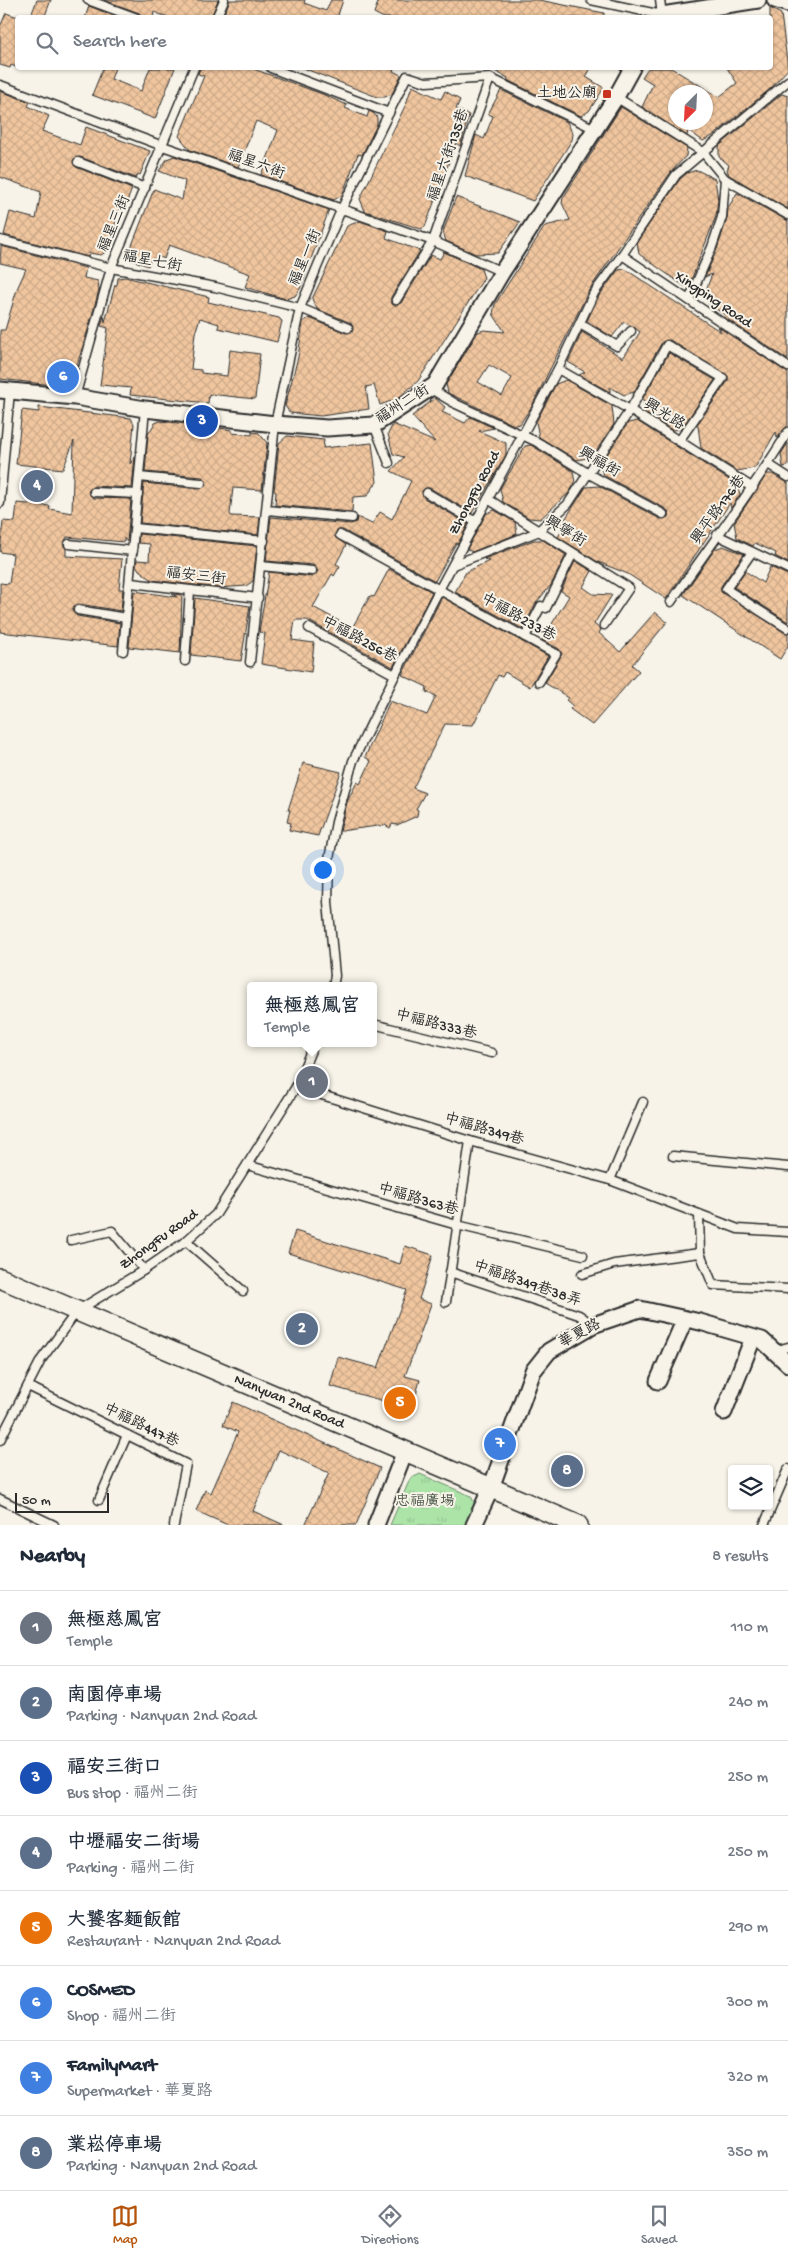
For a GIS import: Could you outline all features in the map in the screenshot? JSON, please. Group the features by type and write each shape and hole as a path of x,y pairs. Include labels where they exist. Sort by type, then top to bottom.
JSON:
{"street":[{"path":"661,11 758,0"},
{"path":"775,0 788,4"},
{"name":"福州二街","path":"5,391 75,397 145,409 275,424 327,428 374,425 435,385 502,272 616,97 631,70"},
{"name":"Nanyuan 2nd Road","path":"0,1278 578,1525"},
{"name":"華夏路","path":"474,1525 491,1488 533,1371 549,1351 592,1325 640,1309 762,1340 781,1349 788,1364"},
{"path":"658,1381 685,1319"},
{"path":"724,1412 753,1338"},
{"path":"376,1525 405,1451"}],"lane":[{"path":"88,0 129,15"},
{"path":"217,15 224,0"},
{"path":"591,0 661,11"},
{"name":"福星三街","path":"75,397 111,268 145,188 160,145 193,70"},
{"path":"276,70 389,113"},
{"name":"福星一街","path":"275,424 300,308 341,210 407,76 426,82 490,78"},
{"path":"490,78 595,129"},
{"name":"福星六街135巷","path":"396,300 433,241 490,78"},
{"name":"ZhongFu Road","path":"334,982 335,976 328,902 329,859 354,761 396,675 439,590 558,369 594,293 676,175 788,81"},
{"name":"福星六街","path":"0,86 341,210 433,241 502,272"},
{"path":"616,97 703,152 725,179 788,215"},
{"path":"78,162 145,188"},
{"path":"689,300 712,247 722,217 725,179"},
{"name":"福星七街","path":"0,240 111,268 215,287 300,308 348,328"},
{"name":"Xingping Road","path":"622,255 788,367"},
{"path":"580,324 617,346 631,331"},
{"path":"453,565 537,532 568,504 630,410 667,345 723,378 679,441"},
{"name":"興光路","path":"558,369 630,410 753,488"},
{"name":"興福街","path":"431,389 521,436 537,442 589,474 663,514"},
{"path":"0,503 5,391"},
{"path":"123,650 145,409"},
{"path":"250,662 275,424"},
{"path":"374,425 389,462"},
{"name":"興平路176巷","path":"671,602 717,535 753,488 788,432"},
{"path":"768,464 788,477"},
{"path":"139,477 201,482"},
{"path":"94,492 138,494"},
{"path":"427,493 476,522"},
{"name":"興寧街","path":"488,499 537,532 629,588 604,625"},
{"path":"267,510 352,518"},
{"path":"135,528 264,541"},
{"name":"中福路233巷","path":"340,535 556,654 539,682"},
{"path":"717,535 788,569"},
{"path":"69,544 133,552"},
{"path":"752,552 726,589 787,628"},
{"path":"525,637 541,606 546,608 573,553"},
{"path":"261,566 312,571"},
{"name":"福安三街","path":"130,583 258,598"},
{"path":"185,661 190,590"},
{"path":"78,610 126,618"},
{"name":"中福路256巷","path":"309,628 396,675"},
{"name":"中福路333巷","path":"377,1025 492,1053"},
{"name":"ZhongFu Road","path":"0,1440 41,1360 77,1311 144,1270 186,1240 216,1214 296,1087 312,1047"},
{"name":"中福路349巷","path":"296,1087 470,1141 610,1180 738,1230 788,1232"},
{"path":"610,1180 643,1102"},
{"name":"中福路349巷38弄","path":"446,1302 470,1141"},
{"path":"673,1156 788,1167"},
{"name":"中福路363巷","path":"247,1165 457,1226 583,1255"},
{"path":"699,1214 700,1253 712,1285 788,1289"},
{"path":"71,1240 112,1231 144,1270"},
{"path":"186,1240 244,1291"},
{"path":"582,1274 614,1264 700,1253"},
{"name":"中福路349巷38弄","path":"450,1272 579,1315 592,1325"},
{"name":"中福路447巷","path":"28,1386 186,1464 174,1525"},
{"path":"99,1500 126,1435"},
{"path":"764,1525 788,1469"},
{"path":"0,1499 45,1523 54,1525"}],"green space":[{"name":"忠福廣場","path":"420,1474 471,1496 476,1507 468,1525 390,1525 410,1479"}],"building":[{"path":"37,0 51,0 45,15 31,15"},
{"path":"104,0 218,0 212,15 162,15 154,12 154,15 141,15"},
{"path":"230,0 305,0 304,3 326,11 331,0 343,0 338,15 223,15"},
{"path":"379,0 539,0 604,13 604,15 378,15 374,13"},
{"path":"89,6 112,15 86,15"},
{"path":"770,8 781,14 788,69 770,89 714,135 703,141 688,130 713,130 713,93 719,97 737,83 728,70 773,70 773,15 770,15"},
{"path":"6,13 15,16 15,67 11,65 10,68 0,65 0,27"},
{"path":"102,70 114,70 111,79 141,91 149,70 174,70 155,119 92,95"},
{"path":"199,70 256,70 322,94 347,105 345,108 367,117 369,111 373,113 377,117 377,125 362,155 358,154 342,195 334,200 261,175 278,130 256,121 238,167 190,150 179,136 204,76 198,74"},
{"path":"308,70 393,70 401,75 392,94 385,97 377,97"},
{"path":"493,70 590,70 586,77 604,88 589,111 581,116 507,80 508,78"},
{"path":"647,70 674,70 699,85 668,85 668,124 642,107 653,84 642,77"},
{"path":"412,86 441,99 445,91 460,100 456,109 469,115 460,146 456,143 425,227 421,229 365,211 360,199 406,104"},
{"path":"501,90 567,122 573,134 572,140 533,201 465,176 476,135 484,139 493,116 488,114"},
{"path":"0,91 30,102 28,106 49,116 42,131 80,145 86,127 150,151 140,175 138,174 136,178 80,157 73,160 76,167 132,189 124,209 119,208 109,250 101,255 89,253 88,257 4,235 10,212 36,219 41,192 0,177"},
{"path":"782,94 788,96 788,209 729,175 727,170 729,165 719,157 719,146"},
{"path":"621,107 687,148 686,156 671,172 589,290 532,406 520,424 514,425 448,393 446,384 478,332 484,330 505,332 493,314 495,304 545,226 570,220 562,203 563,198","holes":["489,365 512,378 502,396 478,382"]},
{"path":"678,130 688,130 687,136"},
{"path":"174,156 329,210 300,289 295,296 286,299 245,287 250,274 169,245 164,259 158,256 157,259 151,259 148,266 127,258 154,189 182,200 185,181 159,171 167,159"},
{"path":"697,170 715,179 718,200 716,216 690,283 684,286 639,254 637,242 680,179 687,173"},
{"path":"737,193 788,221 788,360 724,317 725,315 709,304 705,293 712,274 705,277 727,219 728,208"},
{"path":"456,197 520,222 498,253 476,254 446,241 443,232"},
{"path":"360,221 388,231 386,238 420,251 391,297 393,305 401,303 431,255 440,259 444,252 481,269 484,278 418,381 397,399 380,405 374,385 366,387 369,409 321,416 290,413 285,406 298,357 303,322 309,318 346,333 353,330 351,323 317,309 312,299 347,226"},
{"path":"1,246 86,268 84,278 98,281 99,290 90,323 73,378 67,385 61,386 0,379 0,330 5,330 17,289 26,269 0,263"},
{"path":"625,269 788,373 788,426 777,438 776,432 755,468 737,471 701,448 698,426 696,426 728,381 728,376 670,340 662,342 634,392 624,395 610,387 610,392 579,375 585,372 568,362 582,332 623,358 640,332 624,322 612,337 587,321 599,296 618,270"},
{"path":"125,277 209,297 208,302 279,318 282,321 277,342 218,328 219,324 200,318 195,333 191,369 201,370 201,373 227,376 230,350 260,354 255,399 209,394 208,403 130,395 131,388 100,385 108,328 101,326 104,316 105,322 118,278"},
{"path":"669,353 715,380 681,429 672,430 645,413 643,398"},
{"path":"566,380 612,406 614,424 592,457 577,460 539,437 536,422 556,384"},
{"path":"435,398 445,407 442,412 465,423 470,417 494,428 479,431 506,443 506,455 472,513 430,488 425,488 422,491 424,498 468,524 458,544 456,543 435,581 343,530 338,530 335,537 346,545 336,564 340,566 334,576 332,574 313,607 352,628 370,596 374,597 389,569 432,592 393,667 307,620 295,620 292,640 314,643 311,672 261,664 265,633 259,632 269,572 312,577 318,571 313,565 266,561 271,517 351,524 356,522 357,517 372,524 380,512 392,519 411,481 391,471 404,457 393,454 388,434 393,424 435,442 412,416"},
{"path":"39,407 131,418 134,424 130,464 135,456 132,488 94,486 88,491 93,498 131,499 127,542 124,538 124,542 67,537 63,544 66,549 66,556 122,559 119,589 123,589 121,611 79,604 74,606 72,610 77,616 120,623 118,646 0,632 0,583 9,584 13,554 0,552 3,521 15,522 17,503 50,506 49,509 72,513 74,441 63,469 16,464 22,410 39,412"},
{"path":"160,421 232,430 232,433 252,435 252,432 259,433 267,443 262,490 233,488 230,514 231,516 260,517 258,535 140,523 144,483 200,489 206,484 206,480 202,477 145,472 148,434 155,423"},
{"path":"637,421 737,485 740,494 731,508 730,503 666,599 628,574 598,562 558,537 563,528 560,527 586,487 599,486 660,519 668,517 669,513 666,509 603,475 600,465 628,423"},
{"path":"287,436 324,440 323,448 372,443 377,482 367,496 353,497 352,512 275,505 276,492 274,491 279,443"},
{"path":"788,443 788,466 783,467 781,454"},
{"path":"531,445 573,471 575,483 569,493 540,519 529,518 503,502 500,489 525,446"},
{"path":"767,474 772,474 788,483 788,563 775,556 776,553 755,543 753,546 737,538 734,523"},
{"path":"494,510 515,522 517,534 472,552 467,549 486,514"},
{"path":"139,534 257,546 253,581 246,586 219,588 152,580 139,570 136,565 137,560 149,561 150,544 138,543"},
{"path":"534,540 543,540 566,555 551,585 536,603 523,629 455,592 466,572 489,561 484,559"},
{"path":"723,546 744,554 721,586 721,592 788,633 788,646 780,659 683,595 715,549"},
{"path":"575,561 592,571 583,587 593,594 612,595 594,624 601,630 599,633 620,652 655,612 667,622 632,665 639,671 592,725 570,709 573,706 566,700 569,698 545,683 562,654 559,649 542,640 569,596 561,591"},
{"path":"770,567 788,575 788,622 734,587 745,571 763,583"},
{"path":"134,591 177,597 172,594 182,595 180,653 129,647"},
{"path":"442,597 548,656 530,687 505,672 502,677 498,675 473,725 445,724 413,788 425,793 416,809 418,810 417,816 397,825 392,824 390,828 385,825 340,831 347,802 357,782 360,784 371,761 365,757 390,701 427,715 436,696 426,692 427,687 402,675"},
{"path":"195,598 250,606 241,661 191,655"},
{"path":"303,763 341,772 318,836 289,830 291,823 287,822 290,810 288,810"},
{"path":"308,1073 325,1080 321,1089 304,1083"},
{"path":"295,1231 400,1264 405,1246 433,1255 419,1299 431,1304 405,1376 420,1380 412,1409 330,1386 338,1357 378,1368 407,1290 288,1253"},
{"path":"233,1402 380,1468 356,1525 305,1525 329,1473 279,1450 253,1511 284,1525 228,1525 196,1511 205,1490 211,1493 238,1432 223,1425"}],"place":[{"name":"土地公廟","path":"607,94"},
{"name":"COSMED","path":"63,377"},
{"name":"福安三街口","path":"202,421"},
{"name":"中壢福安二街場","path":"37,486"},
{"name":"無極慈鳳宮","path":"312,1082"},
{"name":"南園停車場","path":"302,1329"},
{"name":"大饕客麵飯館","path":"400,1403"},
{"name":"FamilyMart","path":"500,1444"},
{"name":"業崧停車場","path":"567,1471"}]}
